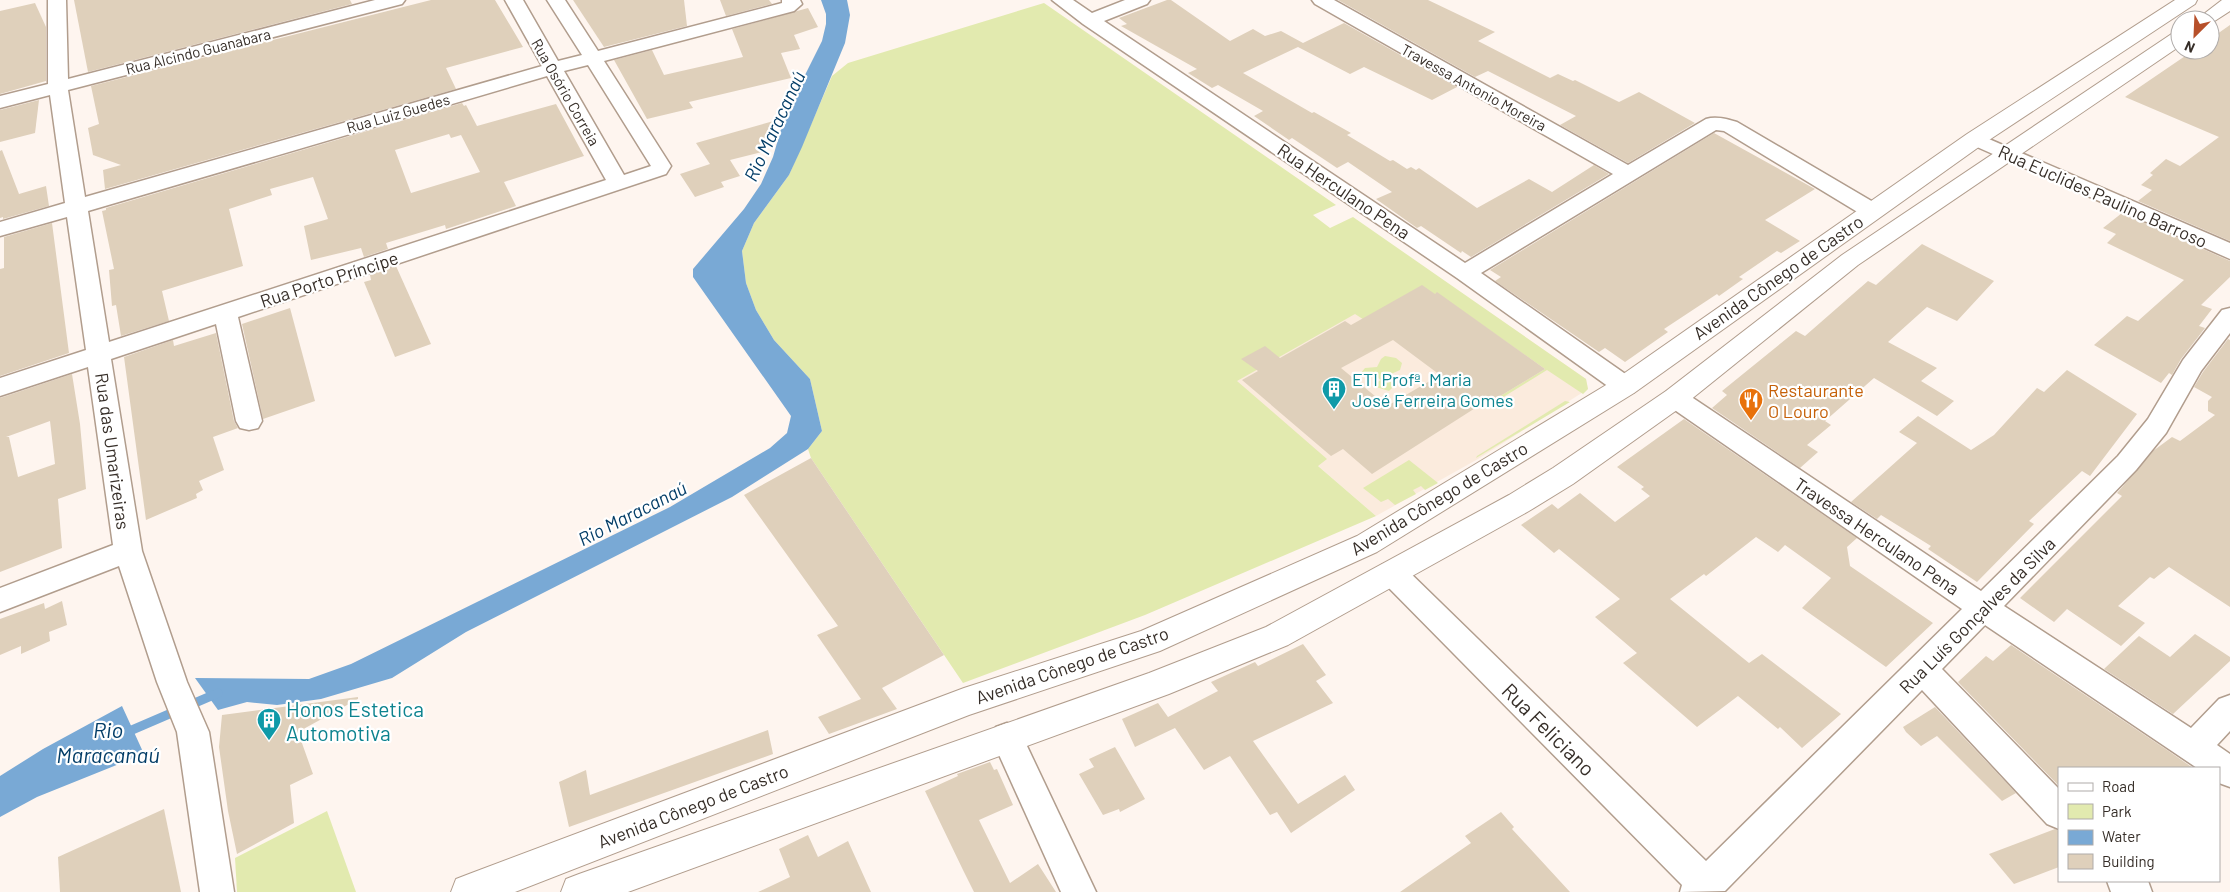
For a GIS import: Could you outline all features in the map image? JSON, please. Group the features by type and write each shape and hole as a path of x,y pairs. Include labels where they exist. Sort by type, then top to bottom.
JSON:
{"main road":[{"name":"Avenida Cônego de Castro","path":"469,892 964,702 1148,642 1367,544 1624,386 1975,140 2188,0"},
{"name":"Avenida Cônego de Castro","path":"579,892 1158,684 1277,636 1520,503 1592,456 1675,398 1850,260 2170,44"}],"street":[{"name":"Rua das Umarizeiras","path":"57,0 58,86 128,552 172,682 193,732 217,892"},
{"name":"Rua Alcindo Guanabara","path":"0,102 396,0"},
{"name":"Rua Osório Correia","path":"514,0 551,69 576,106 618,184"},
{"path":"556,0 593,58"},
{"name":"Rua Luiz Guedes","path":"0,229 551,69 788,7 793,4 791,0"},
{"name":"Rua Herculano Pena","path":"1061,0 1465,273 1624,386"},
{"path":"1089,20 1141,0"},
{"name":"Travessa Antonio Moreira","path":"1321,0 1628,174"},
{"name":"Rua Porto Príncipe","path":"0,387 659,170 661,166 593,58"},
{"path":"1465,273 1710,124 1717,123 1730,126 1872,211"},
{"name":"Rua Euclides Paulino Barroso","path":"1975,140 2230,252"},
{"path":"225,313 249,420"},
{"name":"Rua Luís Gonçalves da Silva","path":"1711,887 2127,463 2157,426 2192,366 2230,316"},
{"name":"Travessa Herculano Pena","path":"1675,398 1983,608 2230,772"},
{"path":"0,600 128,552"},
{"name":"Rua Feliciano","path":"1392,573 1711,887"},
{"path":"1923,670 2058,812"},
{"path":"2193,748 2230,709"},
{"path":"1007,737 1079,892"},
{"path":"2125,882 2134,892"}],"shaded area":[{"path":"1415,261 1586,379 1588,389 1478,459 1376,516 1212,374"}],"green space":[{"path":"1044,3 1336,205 1313,215 1330,228 1353,217 1586,379 1588,389 1583,394 1547,370 1484,409 1482,407 1545,369 1437,293 1375,327 1355,314 1237,381 1327,459 1318,466 1376,516 1145,615 963,683 811,458 808,449 822,431 810,379 774,340 756,310 746,283 742,251 754,223 789,175 832,76 848,63"},
{"path":"1385,356 1396,358 1402,363 1400,370 1389,377 1393,387 1389,391 1376,387 1376,383 1381,380 1379,378 1366,378 1361,373 1365,368 1377,367"},
{"path":"1565,401 1570,402 1476,458 1477,456"},
{"path":"1409,460 1438,483 1425,490 1421,486 1413,490 1416,494 1395,505 1388,499 1381,502 1363,488"},
{"path":"327,811 356,892 237,892 235,858"}],"water":[{"path":"821,0 847,0 850,15 845,43 789,175 754,223 742,251 746,283 756,310 774,340 810,379 822,431 808,449 732,497 466,632 392,678 321,699 277,705 247,702 218,710 195,678 309,679 351,664 670,507 770,448 787,433 791,416 693,277 693,269 744,209 761,184 773,157 785,115 822,41 826,14"},
{"name":"Rio Maracanaú","path":"122,706 144,754 37,797 0,817 0,776 43,749"}],"building":[{"path":"74,0 350,0 352,4 88,72"},
{"path":"431,0 495,0 523,47 446,68 456,89 105,189 103,170 121,165 93,155 88,128 99,124 91,86"},
{"path":"573,0 684,0 687,26 604,47"},
{"path":"720,0 769,0 772,4 726,16"},
{"path":"1171,0 1230,41 1253,29 1265,36 1281,31 1303,43 1344,23 1457,87 1432,100 1364,67 1350,74 1298,47 1243,73 1351,133 1347,135 1390,161 1393,160 1407,169 1411,167 1416,170 1419,168 1477,208 1529,179 1552,192 1594,165 1609,174 1471,257 1462,251 1461,253 1421,226 1417,228 1376,199 1392,192 1348,162 1337,168 1292,138 1289,140 1254,116 1263,111 1218,85 1212,88 1188,73 1197,69 1121,26 1127,24 1119,18"},
{"path":"1338,0 1428,0 1495,32 1478,41 1550,78 1558,74 1573,81 1575,80 1619,102 1639,92 1695,123 1628,163 1560,125 1576,116 1488,71 1475,77"},
{"path":"35,3 46,27 46,81 0,94 0,11"},
{"path":"808,8 818,27 794,35 800,49 781,53 791,78 689,102 693,108 647,119 614,60 652,50 664,75 743,57 732,29"},
{"path":"2230,25 2230,241 2138,201 2152,190 2141,185 2153,175 2150,173 2166,159 2180,166 2219,137 2125,97 2179,60 2220,60 2220,32"},
{"path":"39,100 35,133 0,142 0,110"},
{"path":"462,103 464,106 466,105 477,126 556,104 584,156 504,182 516,206 446,229 445,225 386,243 388,249 364,257 361,248 311,260 304,226 328,219 313,177 270,189 272,195 229,209 243,266 162,291 169,321 121,336 116,305 112,306 109,270 114,269 102,211 106,210 106,208","holes":["449,134 451,138 461,135 480,172 411,193 395,150"]},
{"path":"777,120 762,152 730,160 740,176 721,182 724,187 695,197 680,174 710,164 696,143"},
{"path":"1714,133 1815,189 1765,220 1800,241 1781,253 1777,251 1739,277 1743,279 1719,296 1717,294 1664,329 1668,332 1625,362 1605,348 1599,352 1495,281 1501,277 1490,270"},
{"path":"2,150 19,194 46,186 49,206 3,219 3,217 0,218 0,151"},
{"path":"2122,213 2230,261 2230,277 2201,305 2212,309 2199,326 2205,328 2181,359 2172,375 2169,373 2161,383 2094,345 2127,316 2138,321 2184,280 2107,243 2116,234 2103,228"},
{"path":"52,223 69,353 0,376 0,269 4,268 4,237"},
{"path":"1922,244 1994,281 1957,321 1927,307 1888,342 1937,368 1921,381 1954,401 1937,416 1874,378 1825,421 1831,425 1807,445 1818,452 1800,468 1712,408 1727,395 1722,391 1796,331 1805,336 1868,281 1876,285"},
{"path":"396,266 431,344 395,357 364,282 371,280 370,275"},
{"path":"1422,285 1435,294 1437,292 1545,369 1482,407 1480,405 1372,474 1343,449 1331,456 1242,380 1258,371 1241,359 1265,346 1280,358 1345,321 1351,325","holes":["1393,340 1440,375 1387,406 1341,368"]},
{"path":"290,308 315,401 263,419 242,324"},
{"path":"216,333 234,421 238,428 213,437 224,470 199,481 203,490 196,494 197,498 146,520 124,357 173,340 174,346"},
{"path":"2228,339 2230,340 2230,607 2169,567 2154,579 2150,577 2118,606 2145,623 2121,646 2067,609 2054,622 2020,598 2122,496 2117,493 2153,451 2172,437 2180,441 2215,415 2208,411 2208,401 2212,397 2194,387"},
{"path":"2067,370 2137,414 2090,476 2082,471 2029,521 2034,524 1977,582 1928,549 1931,546 1881,515 1877,519 1851,502 1917,443 1899,432 1918,416 1971,450 1994,435 2037,388 2044,392"},
{"path":"72,374 80,424 86,489 58,499 62,548 0,572 0,398","holes":["50,421 55,464 18,477 9,437 6,437"]},
{"path":"1684,419 1857,538 1847,547 1850,566 1933,623 1886,667 1802,608 1831,578 1785,545 1778,552 1756,537 1706,576 1704,574 1670,599 1749,663 1762,654 1841,714 1802,748 1780,727 1778,729 1738,696 1697,727 1623,663 1637,653 1595,617 1620,599 1559,549 1554,553 1521,525 1552,504 1558,509 1580,493 1615,522 1650,496 1641,489 1644,487 1617,467"},
{"path":"811,458 944,655 882,688 897,709 829,734 818,717 861,699 817,635 838,626 744,495"},
{"path":"62,601 67,625 49,632 50,641 21,654 21,646 0,655 0,619 44,603 45,609"},
{"path":"2195,634 2230,657 2230,661 2173,714 2104,669 2139,636 2170,657"},
{"path":"1303,644 1326,675 1316,681 1333,703 1253,741 1298,804 1345,775 1355,790 1291,833 1277,812 1270,815 1230,756 1204,770 1175,728 1135,747 1122,719 1158,703 1168,717 1218,691 1211,682 1255,662 1258,666"},
{"path":"2011,645 2192,767 2058,767 2058,785 1958,682 1986,656 1993,661"},
{"path":"358,697 358,699 298,732 313,774 290,785 294,823 237,854 228,811 219,747 222,715"},
{"path":"1935,707 2016,793 2002,801 1937,736 1921,746 1906,732 1903,727"},
{"path":"768,730 773,754 569,827 559,782 586,770 590,795"},
{"path":"1115,747 1145,799 1120,812 1119,809 1103,815 1079,774 1094,767 1089,759"},
{"path":"990,762 994,770 997,769 1013,805 979,820 1010,883 1038,864 1056,892 974,892 925,791 958,776 957,774"},
{"path":"164,809 181,892 60,892 58,857"},
{"path":"1501,812 1514,827 1512,829 1570,892 1400,892 1471,843 1465,836"},
{"path":"2055,829 2058,830 2058,867 2014,884 1989,854"},
{"path":"808,835 818,857 848,841 871,892 758,892 790,877 779,849"}],"waterway":[{"name":"Rio Maracanaú","path":"125,733 218,693"}],"place":[{"name":"ETI Profª. Maria José Ferreira Gomes","path":"1334,410"},
{"name":"Restaurante O Louro","path":"1751,421"},
{"name":"Honos Estetica Automotiva","path":"269,741"}]}
